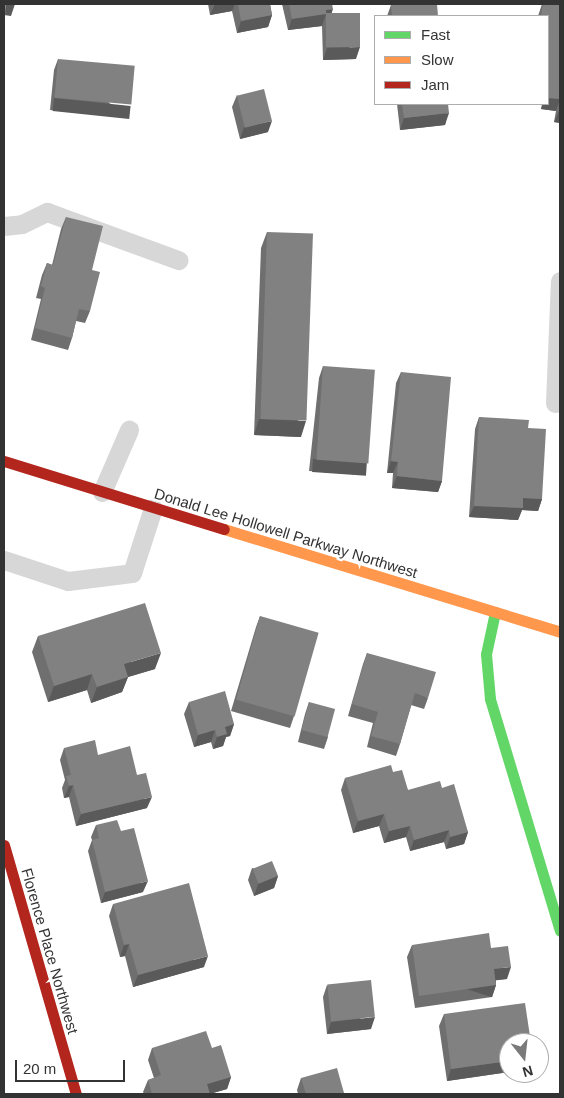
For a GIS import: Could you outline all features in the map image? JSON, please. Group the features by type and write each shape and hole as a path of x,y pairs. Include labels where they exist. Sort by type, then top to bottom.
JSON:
{"main road":[{"name":"Donald Lee Hollowell Parkway Northwest","path":"4,461 560,632"},
{"path":"495,612 486,654 490,699 560,931"},
{"name":"Florence Place Northwest","path":"4,845 76,1094"}],"lane":[{"path":"4,226 22,224 46,212 178,260"},
{"path":"555,402 560,281"},
{"path":"102,492 129,430"},
{"path":"4,560 68,581 132,572 153,508"}],"building":[{"path":"4,4 6,4 5,17 4,17"},
{"path":"238,4 270,4 272,15 241,21"},
{"path":"289,4 332,4 333,9 326,10 326,14 292,19"},
{"path":"437,4 438,15 392,15 391,5"},
{"path":"543,4 560,4 560,99 549,98 549,15 541,15"},
{"path":"326,13 360,13 360,47 326,47"},
{"path":"58,59 135,66 131,105 55,98"},
{"path":"264,89 272,121 245,128 237,96"},
{"path":"402,105 448,105 449,113 404,118"},
{"path":"66,217 103,226 92,270 100,272 90,311 79,309 72,338 35,328 45,288 41,286 47,263 53,265"},
{"path":"267,232 313,234 306,420 260,419"},
{"path":"323,366 375,370 368,463 316,460"},
{"path":"401,372 451,377 442,481 397,476 398,462 391,461"},
{"path":"479,417 529,420 528,428 546,429 542,499 523,498 523,508 474,506"},
{"path":"145,603 161,653 124,664 128,677 97,687 92,674 54,686 38,636"},
{"path":"260,616 319,633 295,716 236,700"},
{"path":"367,653 436,672 428,698 415,693 400,744 371,736 378,712 352,704"},
{"path":"225,691 234,724 225,727 227,734 217,737 215,730 198,735 189,702"},
{"path":"309,702 335,709 328,737 301,730"},
{"path":"95,740 98,755 130,746 137,775 146,773 152,797 81,814 73,785 69,786 66,776 71,775 64,748"},
{"path":"391,765 393,772 402,770 408,790 440,781 442,788 454,784 468,832 450,837 449,830 414,840 410,826 389,831 384,814 358,821 345,778"},
{"path":"117,820 121,831 134,828 148,881 105,892 92,840 99,838 96,825"},
{"path":"272,861 278,876 259,884 253,869"},
{"path":"189,883 208,956 138,975 129,944 124,945 113,904"},
{"path":"489,933 491,948 508,946 511,967 494,969 496,985 419,996 412,945"},
{"path":"371,980 375,1017 331,1021 327,985"},
{"path":"525,1003 530,1033 499,1033 499,1062 451,1069 444,1014"},
{"path":"206,1031 212,1048 221,1045 231,1077 207,1084 210,1094 152,1094 148,1080 161,1075 152,1048"},
{"path":"337,1068 344,1093 306,1094 301,1078"}],"traffic: fast":[{"path":"495,612 486,654 490,699 560,931"}],"traffic: slow":[{"path":"224,529 560,632"}],"traffic: jam":[{"path":"4,461 224,529"},
{"path":"4,845 76,1094"}]}
